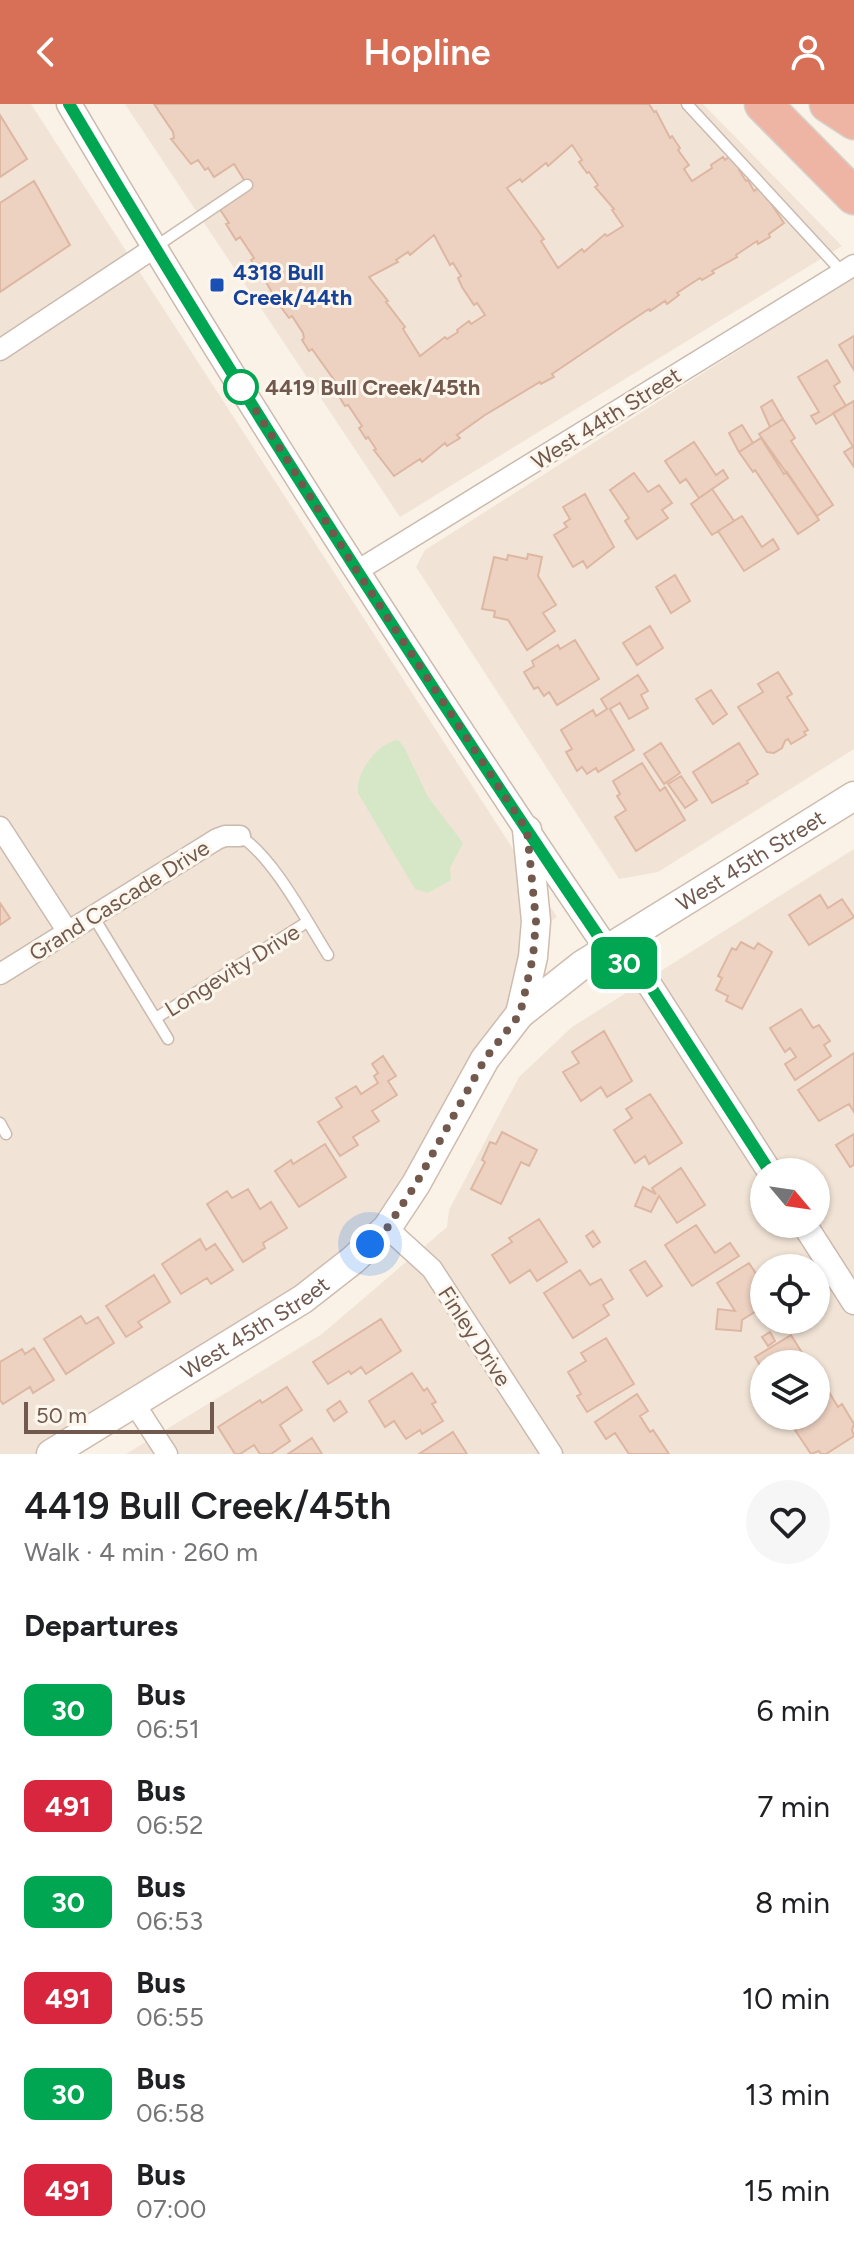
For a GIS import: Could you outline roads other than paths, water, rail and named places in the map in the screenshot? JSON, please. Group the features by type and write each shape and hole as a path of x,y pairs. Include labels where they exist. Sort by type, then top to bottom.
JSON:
{"highway":[{"path":"763,104 854,196"},
{"path":"828,104 854,121"}],"main road":[{"name":"West 45th Street","path":"51,1454 303,1299 353,1260 387,1228 416,1184 485,1059 520,1014 582,965 854,796"},
{"path":"520,1014 533,957 536,921 527,830"}],"street":[{"path":"69,104 154,248 357,571 527,830 607,949 649,984 761,1158"},
{"path":"0,350 154,248"},
{"name":"West 44th Street","path":"357,571 848,269"},
{"path":"0,827 68,932"},
{"name":"Grand Cascade Drive","path":"0,974 217,839 240,836"},
{"name":"Finley Drive","path":"387,1228 432,1269 552,1454"},
{"path":"813,1238 854,1302"},
{"path":"134,1403 167,1454"}],"lane":[{"path":"687,104 848,269"},
{"path":"154,248 247,185"},
{"path":"240,836 254,845 266,860 328,955"},
{"path":"93,916 168,1039"},
{"name":"Longevity Drive","path":"156,1018 307,922"},
{"path":"0,1123 6,1134"}],"place":[{"name":"4318 Bull Creek/44th","path":"217,285"},
{"name":"4419 Bull Creek/45th","path":"241,387"}]}
